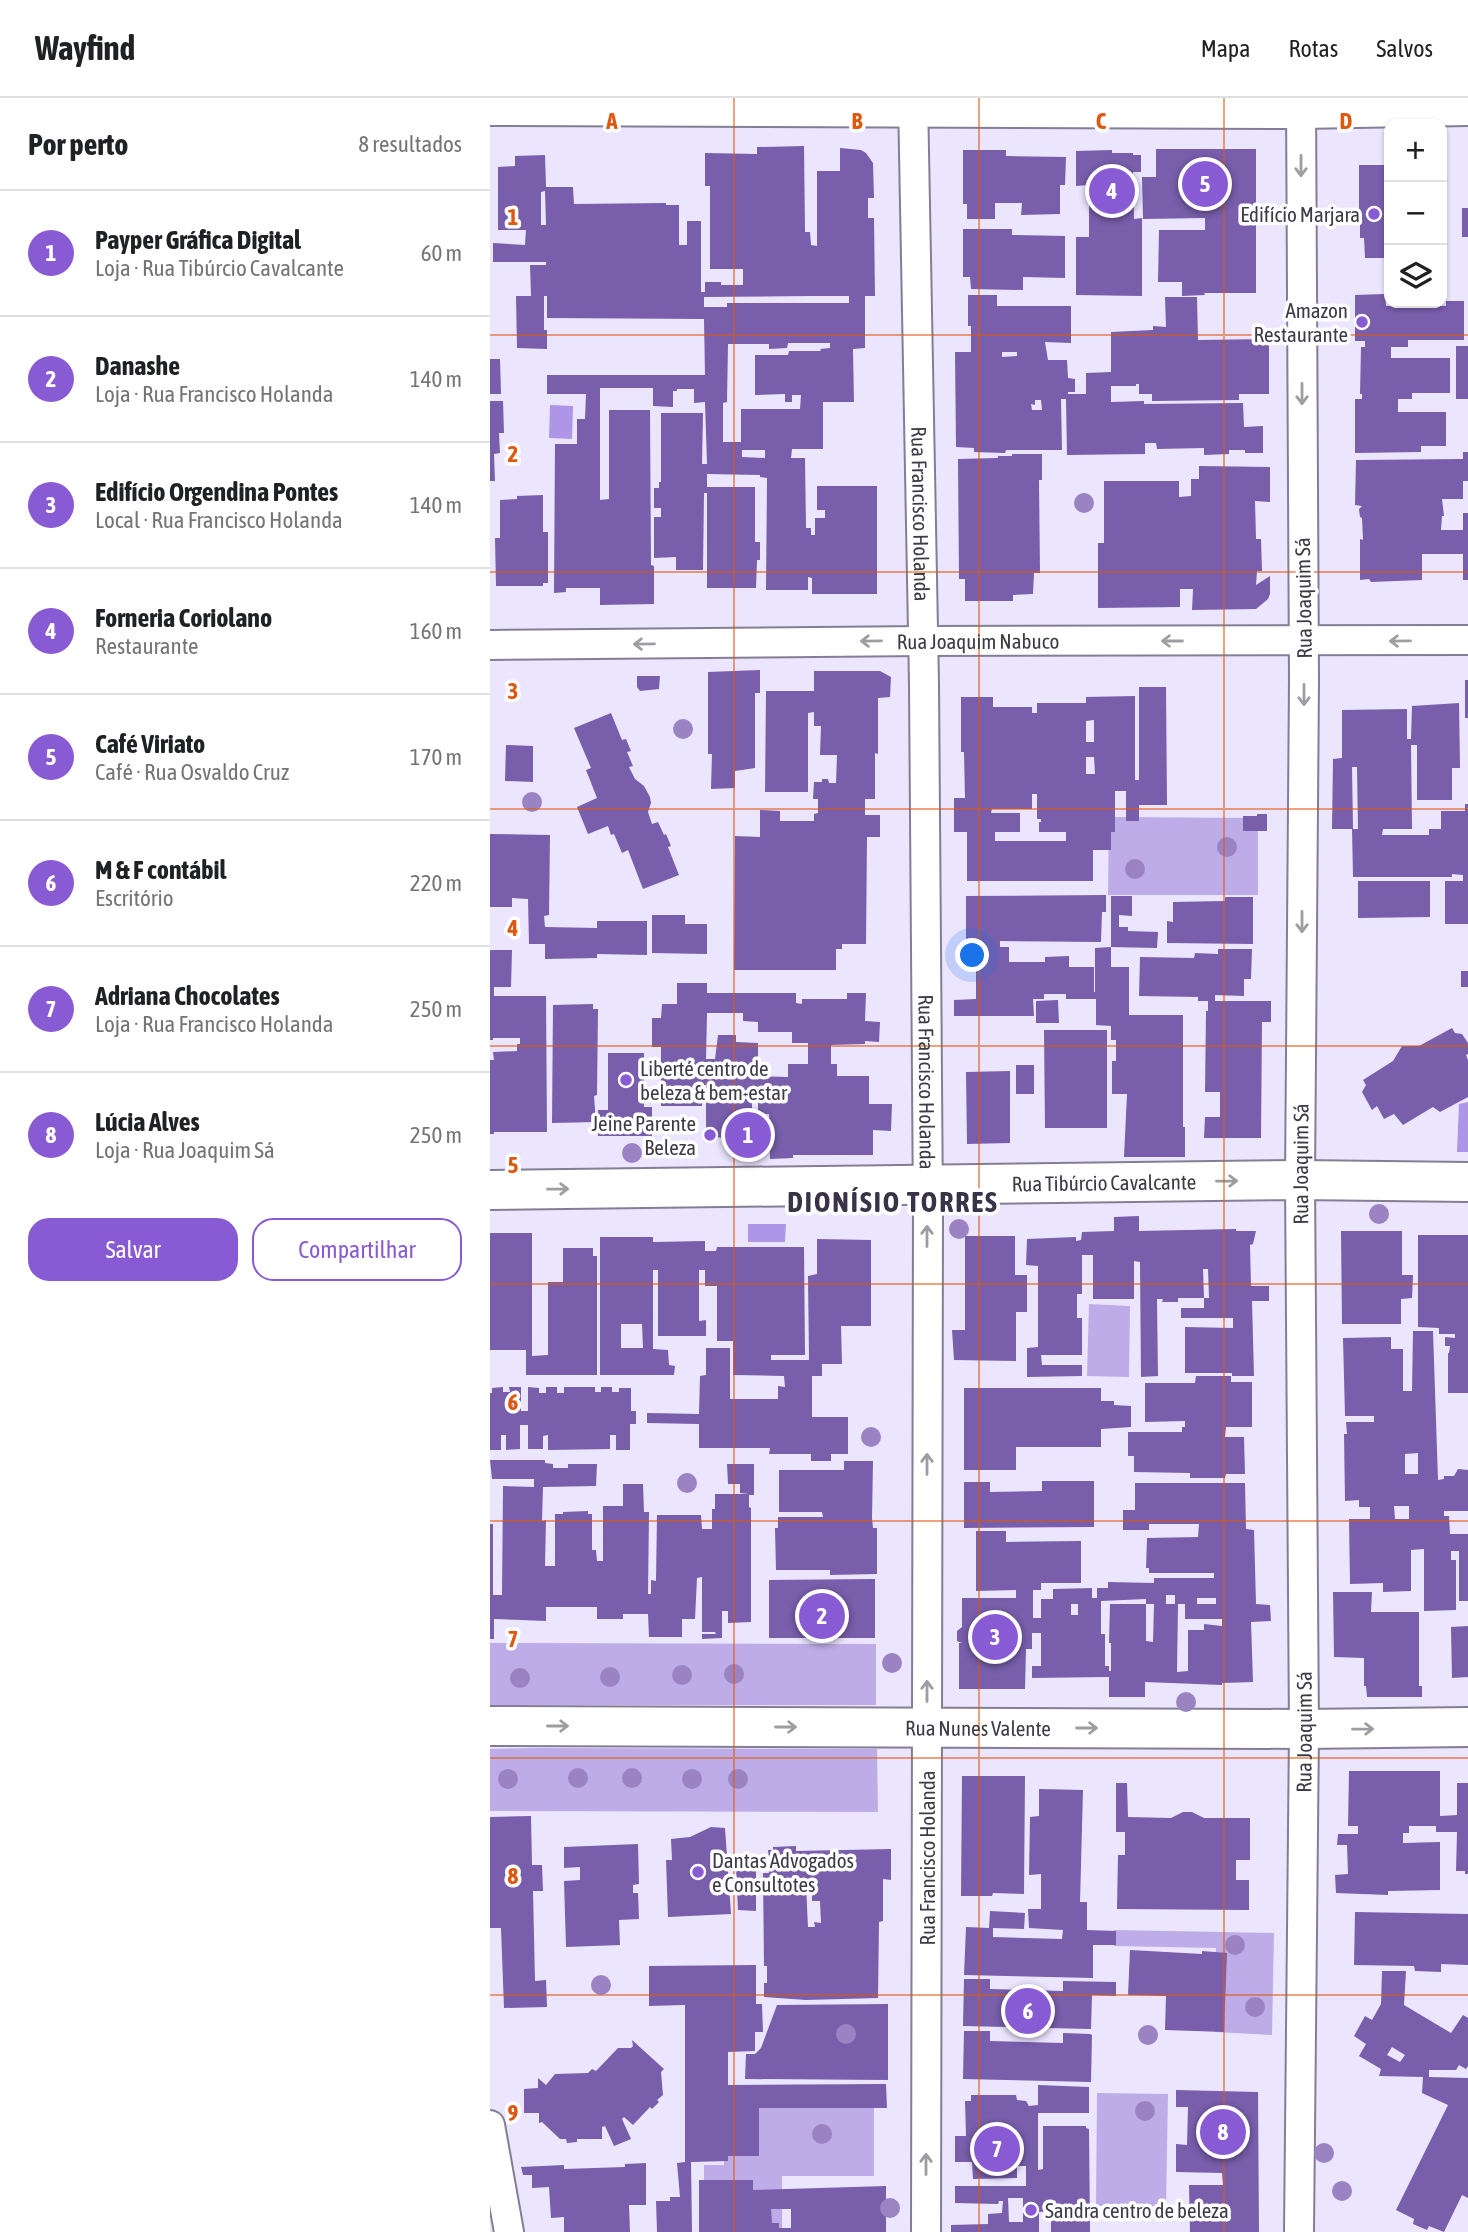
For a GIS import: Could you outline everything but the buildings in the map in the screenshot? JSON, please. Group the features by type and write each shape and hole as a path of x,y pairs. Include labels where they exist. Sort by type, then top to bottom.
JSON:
{"street":[{"path":"490,106 913,102 1468,106"},
{"name":"Rua Francisco Holanda","path":"913,102 924,641 927,1185 926,2232"},
{"name":"Rua Joaquim Sá","path":"1299,2232 1304,1729 1300,1180 1304,641 1301,103"},
{"name":"Rua Joaquim Nabuco","path":"490,645 1468,640"},
{"name":"Rua Tibúrcio Cavalcante","path":"490,1190 1300,1180 1468,1182"},
{"name":"Rua Nunes Valente","path":"490,1726 1304,1729 1468,1727"},
{"path":"490,2125 509,2232"}],"shaded area":[{"path":"550,405 573,406 572,439 549,438"},
{"path":"1109,817 1258,818 1258,895 1108,895"},
{"path":"1468,1102 1468,1152 1457,1152 1459,1104"},
{"path":"748,1224 786,1224 785,1242 748,1242"},
{"path":"1089,1304 1130,1306 1129,1377 1087,1376"},
{"path":"490,1643 876,1644 876,1705 490,1705"},
{"path":"490,1749 877,1749 878,1812 490,1811"},
{"path":"1114,1930 1274,1933 1272,2035 1215,2032 1216,1948 1114,1946"},
{"path":"1097,2093 1168,2094 1166,2207 1096,2206"},
{"path":"724,2104 874,2104 874,2176 782,2176 782,2232 704,2232 704,2165 724,2165"}],"place":[{"name":"Café Viriato","path":"1205,184"},
{"name":"Forneria Coriolano","path":"1112,191"},
{"name":"Edifício Marjara","path":"1374,214"},
{"name":"Amazon Restaurante","path":"1362,322"},
{"name":"Liberté centro de beleza & bem-estar","path":"626,1080"},
{"name":"Jeine Parente Beleza","path":"710,1135"},
{"name":"Payper Gráfica Digital","path":"748,1135"},
{"name":"Danashe","path":"822,1616"},
{"name":"Edifício Orgendina Pontes","path":"995,1637"},
{"name":"Dantas Advogados e Consultotes","path":"698,1872"},
{"name":"M & F contábil","path":"1028,2011"},
{"name":"Lúcia Alves","path":"1223,2132"},
{"name":"Adriana Chocolates","path":"997,2149"},
{"name":"Sandra centro de beleza","path":"1031,2210"}],"district":[{"name":"DIONÍSIO TORRES","path":"893,1202"}]}
